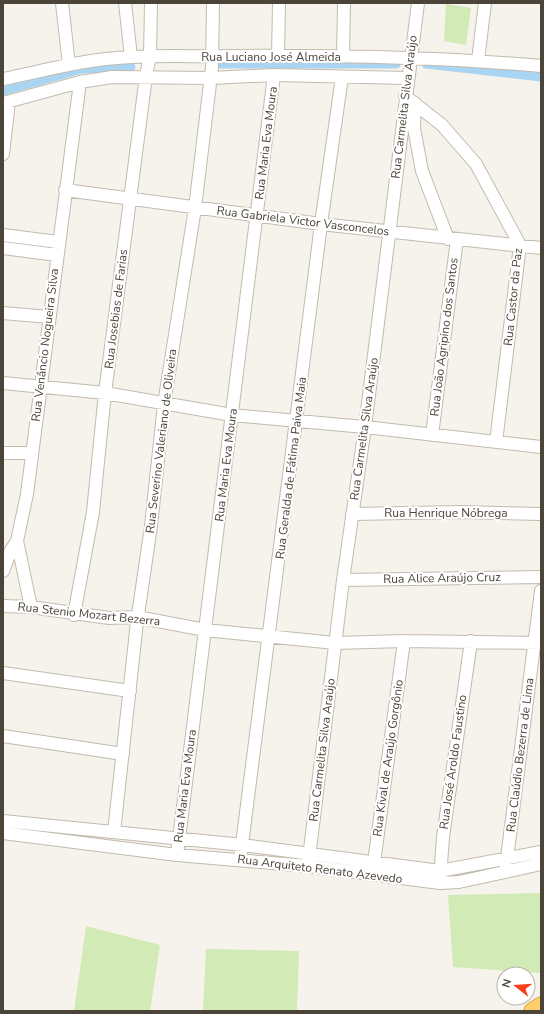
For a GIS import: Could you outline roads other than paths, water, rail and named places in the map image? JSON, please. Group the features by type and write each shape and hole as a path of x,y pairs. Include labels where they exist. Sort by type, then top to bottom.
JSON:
{"highway":[{"path":"533,1011 541,1006"}],"street":[{"path":"62,3 69,65"},
{"path":"125,3 131,57"},
{"name":"Rua Josebias de Farias","path":"74,615 92,512 105,393 146,76 150,56 151,3"},
{"name":"Rua Severino Valeriano de Oliveira","path":"114,832 137,617 151,526 164,404 195,208 211,78 213,3"},
{"path":"278,56 279,3"},
{"path":"343,58 344,3"},
{"name":"Rua Carmelita Silva Araújo","path":"309,860 343,580 365,427 388,232 410,100 408,78 418,3"},
{"path":"478,60 485,3"},
{"name":"Rua Luciano José Almeida","path":"3,79 98,60 150,56 411,58 478,60 541,66"},
{"name":"Rua Luciano José Almeida","path":"6,102 80,82 112,77 146,76 211,78 274,75 408,78"},
{"name":"Rua Maria Eva Moura","path":"177,855 258,215 274,75"},
{"name":"Rua Geralda de Fátima Paiva Maia","path":"240,860 342,77"},
{"name":"Rua Venâncio Nogueira Silva","path":"31,607 10,545 27,494 80,82"},
{"path":"410,100 422,171 452,239"},
{"name":"Rua Castor da Paz","path":"410,100 442,125 476,164 520,245 496,442"},
{"path":"3,154 6,102"},
{"name":"Rua Gabriela Victor Vasconcelos","path":"65,190 322,224 541,248"},
{"path":"3,235 58,248"},
{"name":"Rua João Agripino dos Santos","path":"432,435 452,239"},
{"path":"3,248 58,248"},
{"path":"3,313 49,317"},
{"path":"3,383 41,385 105,393 232,415 365,427 541,447"},
{"path":"3,453 32,452"},
{"name":"Rua Henrique Nóbrega","path":"352,514 462,512 541,514"},
{"path":"3,571 10,545"},
{"name":"Rua Alice Araújo Cruz","path":"343,580 541,577"},
{"name":"Rua Claúdio Bezerra de Lima","path":"506,871 538,643 541,591"},
{"name":"Rua Stenio Mozart Bezerra","path":"3,606 31,607 74,615 109,618 137,617 205,630 335,642 404,640 538,643"},
{"name":"Rua Kival de Araújo Gorgônio","path":"373,876 404,640"},
{"name":"Rua José Aroldo Faustino","path":"440,877 452,764 471,641"},
{"path":"3,673 130,691"},
{"path":"3,736 123,754"},
{"name":"Rua Arquiteto Renato Azevedo","path":"3,821 243,845 373,876 440,877 507,858 541,852"},
{"name":"Rua Arquiteto Renato Azevedo","path":"3,833 177,855 240,860 309,860 374,863 459,882 541,864"}],"waterway":[{"path":"214,64 396,64"},
{"path":"426,64 541,77"},
{"path":"3,91 82,69 131,67"}]}
